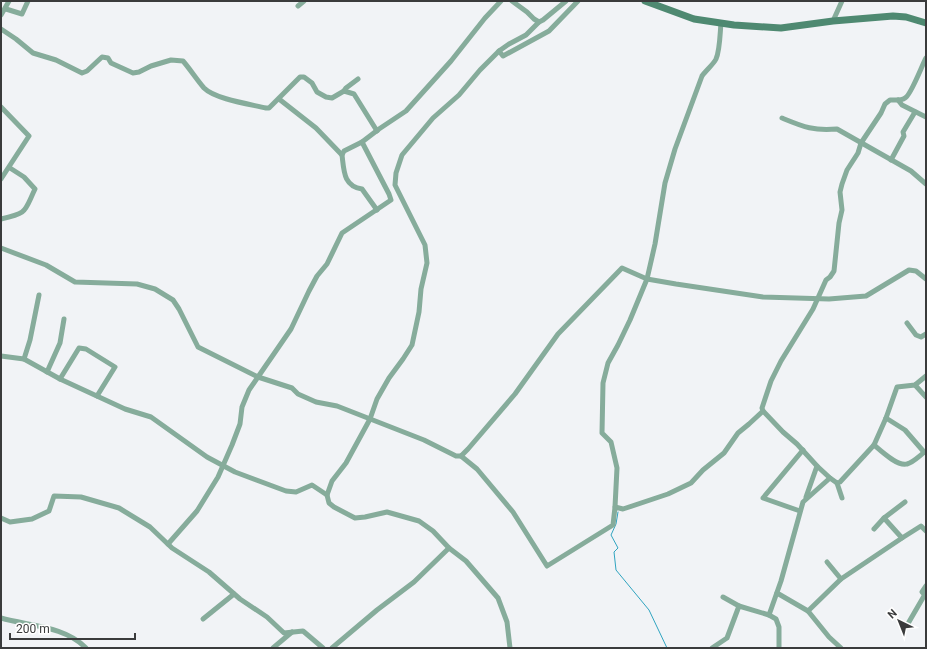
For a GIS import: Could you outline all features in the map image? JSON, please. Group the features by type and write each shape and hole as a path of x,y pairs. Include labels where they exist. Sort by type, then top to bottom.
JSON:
{"main road":[{"path":"646,1 694,19 734,25 781,28 833,21 893,16 906,17 926,23"}],"street":[{"path":"1,1 22,14 28,1"},
{"path":"298,6 304,1"},
{"path":"342,155 344,151 362,142 406,111 451,61 485,18 501,1"},
{"path":"512,1 539,22"},
{"path":"510,648 507,622 498,598 466,561 449,548 433,531 420,521 387,512 356,518 334,507 328,502 327,495 332,481 346,463 370,419 377,399 389,378 412,345 419,312 421,289 427,263 425,245 395,185 396,173 402,155 433,118 459,95 480,70 499,51 526,35 539,22 566,1"},
{"path":"499,51 503,56 549,31 578,1"},
{"path":"833,21 842,1"},
{"path":"1,15 7,5"},
{"path":"1,248 46,265 75,282 137,284 155,289 173,300 180,309 198,347 258,376 292,388 296,394 316,402 337,406 424,440 450,454 462,456 477,469 509,507 547,566 612,525 615,507 617,468 611,442 602,434 603,383 608,363 630,320 647,278 655,244 665,183 675,149 702,76 717,57 721,23"},
{"path":"1,29 33,52 56,60 82,73 87,71 102,57 108,58 111,64 134,73 171,60 184,61 204,88 223,98 269,108 302,76 312,83 317,92 326,97 332,98 344,91 358,79"},
{"path":"842,498 837,483 817,466 803,450 783,432 763,411 762,408 771,381 781,361 812,309 826,280 834,271 838,223 842,210 840,192 847,170 858,153 860,143 881,113 885,104 890,100 906,98 926,58"},
{"path":"344,91 354,94 377,131"},
{"path":"280,98 316,128 342,155 346,178 351,185 362,189 377,210"},
{"path":"898,100 902,105 926,117"},
{"path":"1,107 29,136 10,168 1,179"},
{"path":"891,160 904,136 903,132 915,112"},
{"path":"782,118 807,128 825,130 837,129 911,171 926,184"},
{"path":"362,142 391,200"},
{"path":"1,218 18,215 24,212 36,189 24,177 10,168"},
{"path":"168,544 197,511 223,466 240,424 245,398 249,390 291,329 309,291 317,276 327,264 342,233 399,195"},
{"path":"462,456 515,394 558,334 622,268 647,278 676,284 763,297 817,298 866,296 909,270 916,271 926,279"},
{"path":"24,359 30,340 39,295"},
{"path":"47,372 60,343 64,320"},
{"path":"907,323 916,335 921,337 926,334"},
{"path":"60,379 79,348 86,349 115,367 97,396"},
{"path":"1,356 24,359 60,379 125,409 151,417 207,457 223,466 286,491 296,492 312,485 327,495"},
{"path":"837,483 840,482 874,445 886,418 897,387 915,385 926,376"},
{"path":"915,385 926,397"},
{"path":"615,507 623,509 668,494 691,482 724,453 738,433 763,411"},
{"path":"874,445 892,459 902,464 911,462 925,452 904,430 886,418"},
{"path":"800,511 763,498 803,450"},
{"path":"769,615 777,593 800,511 817,466"},
{"path":"805,498 830,478"},
{"path":"1,518 10,522 32,519 49,511 54,496 82,497 119,508 150,527 168,544 209,572 234,594 267,617 284,633 303,631 323,648"},
{"path":"874,529 884,518 905,502"},
{"path":"884,518 902,538"},
{"path":"808,611 841,579 921,526 926,531"},
{"path":"332,648 414,582 449,548"},
{"path":"827,562 841,579"},
{"path":"906,627 925,596 922,592 926,586"},
{"path":"777,593 808,611 829,637 841,648"},
{"path":"203,619 234,594"},
{"path":"723,597 739,606 769,615 776,619 779,627 779,648"},
{"path":"712,648 727,638 739,606"},
{"path":"1,618 59,632 79,641 86,648"},
{"path":"273,648 292,632"}],"waterway":[{"path":"618,512 616,524 611,535 618,548 614,552 616,570 649,610 667,648"}]}
